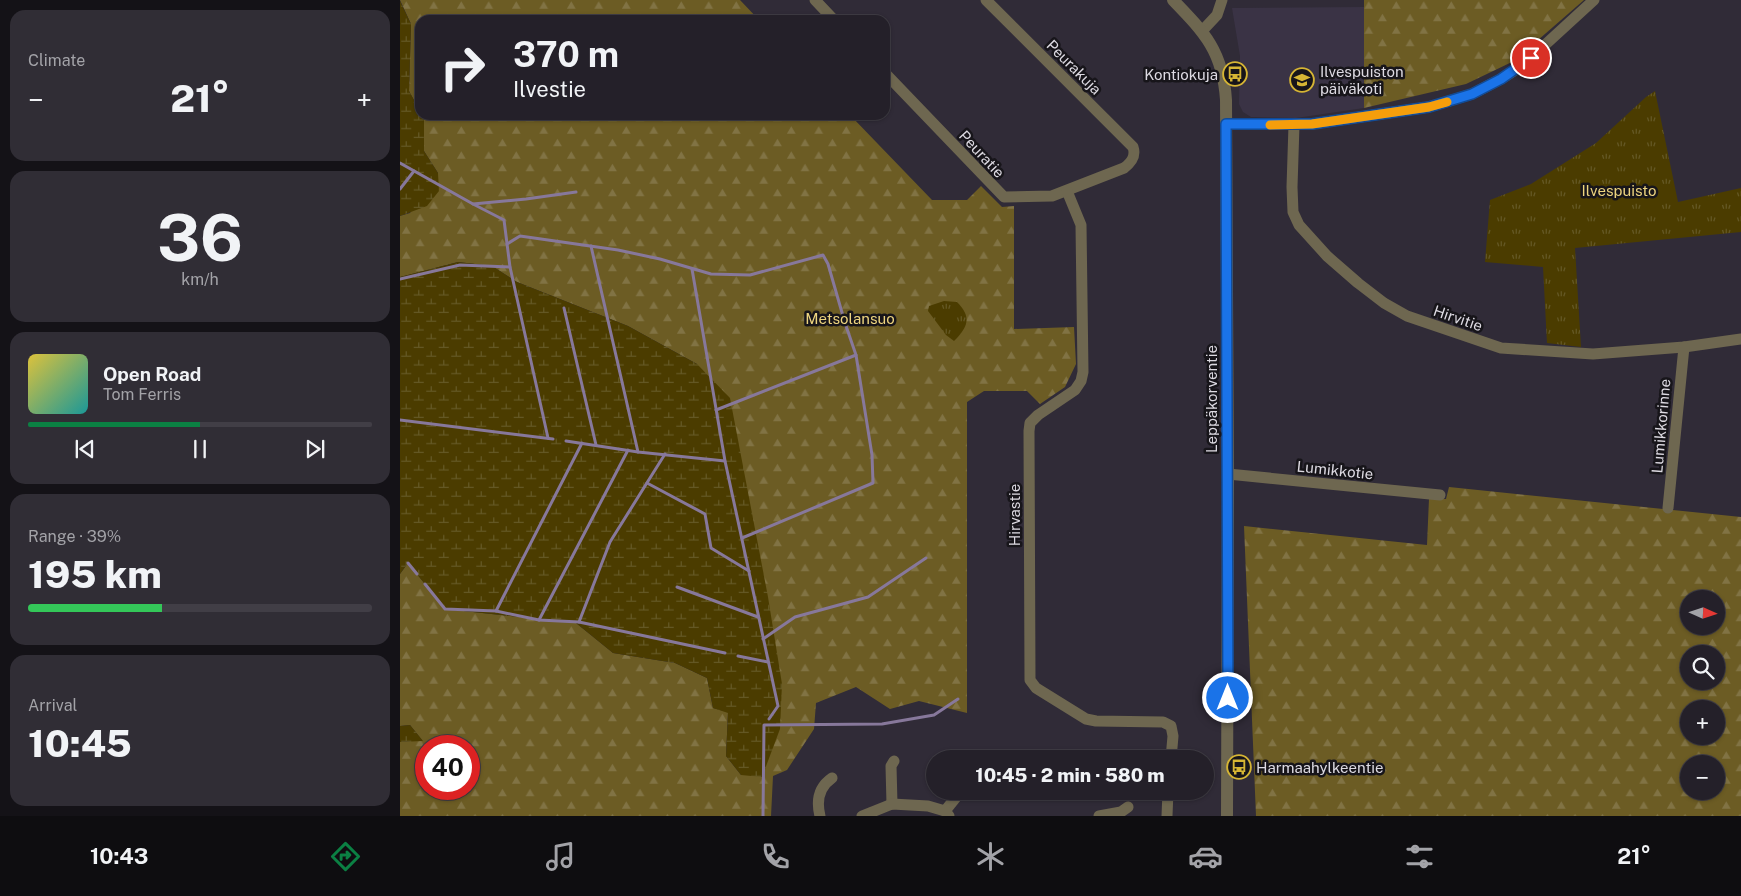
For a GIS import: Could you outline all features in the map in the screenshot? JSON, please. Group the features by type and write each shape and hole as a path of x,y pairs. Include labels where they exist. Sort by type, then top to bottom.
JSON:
{"street":[{"path":"815,0 829,15"},
{"name":"Peurakuja","path":"986,0 1133,146 1133,158"},
{"name":"Leppäkorventie","path":"1172,0 1202,31 1211,44 1220,63 1225,82 1228,474 1227,816"},
{"path":"1202,31 1217,15 1222,0"},
{"path":"1226,124 1312,124 1429,107 1472,94 1501,79 1527,61 1594,0"},
{"name":"Peuratie","path":"890,78 1000,194 1007,198 1052,196 1124,168 1131,163 1133,158"},
{"name":"Hirvitie","path":"1294,125 1293,212 1299,225 1327,256 1384,303 1407,316 1501,348 1593,354 1684,347 1741,339"},
{"name":"Hirvastie","path":"1067,191 1082,225 1083,372 1081,381 1075,390 1038,415 1030,423 1028,431 1030,680 1036,688 1086,719 1096,721 1164,722 1171,726 1173,736 1172,750"},
{"name":"Lumikkorinne","path":"1668,508 1684,347"},
{"name":"Lumikkotie","path":"1228,474 1440,495"},
{"path":"892,804 892,766 894,761"},
{"path":"820,816 819,793 824,784 832,778"},
{"path":"862,816 892,804 928,806 947,813 955,800"},
{"path":"1166,816 1167,800"},
{"path":"1099,816 1121,812 1128,807"}],"shaded area":[{"name":"Ilvespuiston päiväkoti","path":"1364,7 1364,108 1296,118 1251,117 1243,112 1239,104 1240,56 1232,8"}],"green space":[{"path":"400,0 740,0 754,15 415,15 415,102 409,91 411,24"},
{"path":"1364,0 1584,0 1514,61 1466,84 1364,108"},
{"path":"400,1 411,24 409,91 415,102 415,120 424,120 424,151 438,173 439,191 427,206 400,216"},
{"name":"Ilvespuisto","path":"1655,91 1678,202 1741,188 1741,232 1575,248 1581,347 1547,343 1543,267 1485,262 1490,200 1531,184 1596,143"},
{"name":"Metsolansuo","path":"424,120 855,120 932,200 967,200 981,186 1002,207 1014,206 1014,329 1074,327 1076,364 1065,387 1040,404 1027,391 984,391 967,402 967,713 919,701 890,709 856,687 816,703 814,729 787,770 773,776 771,816 400,816 400,742 415,741 415,800 480,800 480,735 418,735 410,725 400,726 400,574 408,563 445,609 576,623 613,653 675,663 707,678 713,708 728,712 726,756 741,775 697,364 628,326 517,282 492,266 458,262 400,277 400,216 410,213 438,173 424,151"},
{"path":"458,262 492,266 517,282 628,326 697,364 730,398 768,597 782,684 780,729 762,777 741,775 726,756 728,713 713,708 707,678 675,663 613,653 576,623 445,609 408,563 400,574 400,277"},
{"path":"944,301 957,302 965,312 965,326 954,341 946,335 928,311 929,306"},
{"path":"1449,487 1741,517 1741,816 1256,816 1244,526 1427,545 1429,499 1446,499"},
{"path":"410,725 418,735 415,735 415,741 400,742 400,726"}],"waterway":[{"path":"400,163 473,204 576,192"},
{"path":"400,189 414,171"},
{"path":"473,204 504,220 510,267 548,438"},
{"path":"507,244 520,236 618,250 660,259 711,274 750,275 823,255 828,264 856,355 872,455 873,483 742,538"},
{"path":"591,246 638,452"},
{"path":"400,279 460,265 510,267"},
{"path":"692,269 725,461 778,706 769,719"},
{"path":"564,308 596,445"},
{"path":"716,410 856,355"},
{"path":"400,420 553,439"},
{"path":"566,441 638,452 725,461"},
{"path":"496,611 582,443"},
{"path":"539,620 628,450"},
{"path":"579,622 610,542 665,454"},
{"path":"647,483 705,514 711,548 749,571"},
{"path":"763,639 795,617 868,597 926,558"},
{"path":"408,563 417,574"},
{"path":"425,584 445,609 496,611 539,620 579,622 725,653"},
{"path":"677,587 758,617"},
{"path":"738,656 768,662"},
{"path":"763,816 764,725 882,724 934,715 958,699"}],"slow traffic":[{"path":"1270,125 1312,124 1429,107 1447,102"}],"place":[{"name":"Kontiokuja","path":"1235,74"},
{"name":"Ilvespuiston päiväkoti","path":"1302,80"},
{"name":"Harmaahylkeentie","path":"1239,767"}],"route":[{"path":"1228,698 1226,124 1312,124 1429,107 1472,94 1501,79 1531,58"}]}
